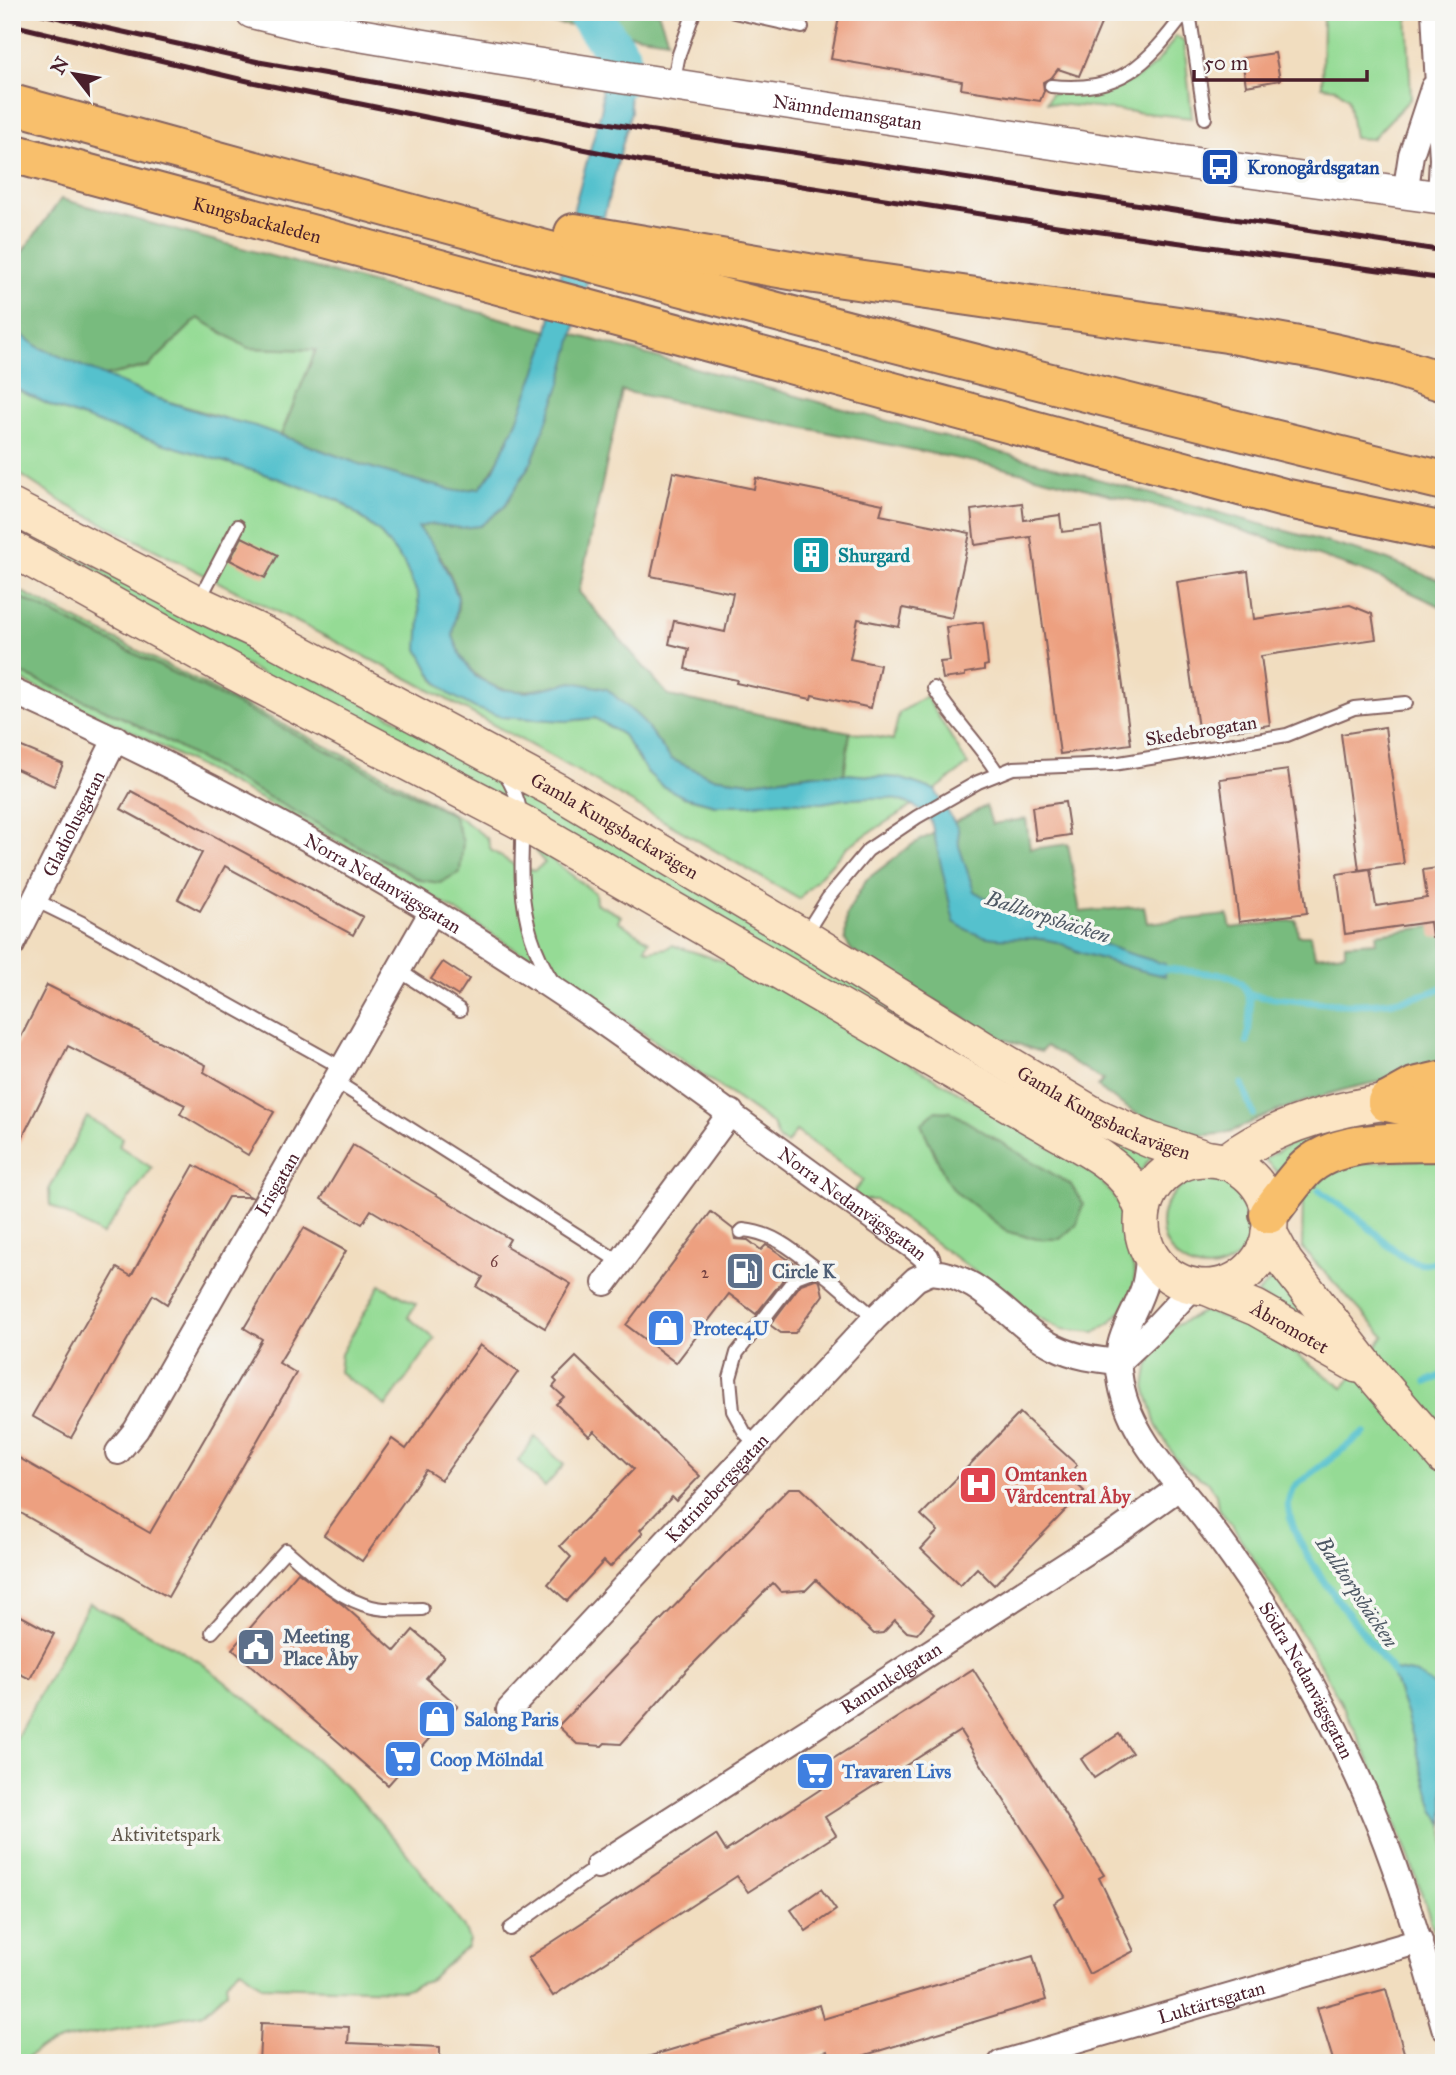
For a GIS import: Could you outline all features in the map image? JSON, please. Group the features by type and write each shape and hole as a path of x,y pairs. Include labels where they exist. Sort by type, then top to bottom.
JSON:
{"highway":[{"path":"12,104 367,202 519,232 594,251 1198,422 1444,481"},
{"name":"Kungsbackaleden","path":"12,153 1284,498"},
{"path":"594,251 808,273 1240,335 1396,367 1444,382"},
{"path":"1284,498 1444,532"},
{"path":"1284,498 1444,559"},
{"path":"1387,1102 1414,1087 1444,1080"},
{"path":"1387,1102 1428,1111 1444,1111"},
{"path":"1269,1223 1303,1170 1334,1151 1372,1144 1444,1142"}],"main road":[{"name":"Gamla Kungsbackavägen","path":"12,507 197,603 268,636 559,792 804,936 990,1054 1096,1116 1150,1140 1217,1161"},
{"name":"Gamla Kungsbackavägen","path":"12,549 232,671 523,824 1095,1155 1119,1173 1133,1188 1143,1210"},
{"path":"1149,1252 1142,1232 1143,1210 1154,1186 1166,1173 1190,1161 1217,1161 1295,1124 1341,1109 1387,1102"},
{"name":"Åbromotet","path":"1217,1161 1241,1170 1255,1182 1264,1197 1269,1223 1285,1262 1370,1371 1444,1457"},
{"name":"Åbromotet","path":"1200,1287 1230,1283 1249,1271 1262,1253 1269,1223"},
{"name":"Åbromotet","path":"1149,1252 1167,1275 1256,1308 1370,1371"}],"street":[{"name":"Nämndemansgatan","path":"252,12 317,28 570,69 1442,198"},
{"path":"1434,12 1442,198"},
{"path":"1405,194 1411,155 1436,78"},
{"name":"Norra Nedanvägsgatan","path":"12,691 116,738 272,820 378,880 561,994 731,1112 920,1252 927,1258 931,1272 955,1275 980,1289 1025,1328 1053,1346 1071,1354 1119,1362"},
{"name":"Gladiolusgatan","path":"12,945 29,906 116,738"},
{"name":"Irisgatan","path":"118,1452 136,1430 335,1073 431,913"},
{"path":"605,1283 731,1112"},
{"name":"Södra Nedanvägsgatan","path":"1149,1252 1144,1287 1119,1343 1125,1400 1136,1425 1157,1458 1219,1537 1269,1611 1310,1680 1379,1826 1420,1941 1444,2027"},
{"name":"Katrinebergsgatan","path":"509,1710 875,1318 916,1279 931,1272"},
{"path":"1119,1362 1200,1287"},
{"name":"Ranunkelgatan","path":"598,1866 1120,1530 1180,1487"},
{"name":"Luktärtsgatan","path":"1001,2063 1420,1941"}],"lane":[{"path":"673,85 678,54 694,12"},
{"path":"734,12 802,27"},
{"path":"1051,86 1096,87 1124,76 1158,49 1187,12"},
{"path":"1187,12 1205,118"},
{"path":"197,603 238,526"},
{"path":"934,688 957,722 983,749 998,774"},
{"name":"Skedebrogatan","path":"804,936 828,898 869,850 947,799 978,782 1013,768 1113,764 1287,735 1354,708 1406,703"},
{"path":"476,746 505,774 517,798 523,824 522,882 525,915 539,957 561,994"},
{"path":"29,906 93,929 335,1073 621,1263"},
{"path":"398,971 460,1010"},
{"path":"741,1232 760,1232 779,1240 875,1318"},
{"path":"757,1445 745,1433 733,1411 730,1378 737,1353 796,1278 817,1269"},
{"path":"212,1632 286,1550 330,1587 356,1602 376,1608 422,1609"},
{"path":"510,1929 598,1866"}],"green space":[{"path":"475,12 658,12 668,40"},
{"path":"1323,12 1407,12 1411,98 1372,139 1354,138 1348,98 1335,88 1322,86"},
{"path":"1176,36 1184,42 1192,118 1047,103 1051,93 1093,92 1134,79 1156,63"},
{"path":"61,199 548,331 522,412 503,452 481,488 456,491 424,483 362,465 281,435 316,350 248,348 198,318 149,366 104,376 38,347 12,328 12,266"},
{"path":"198,318 248,348 316,350 281,435 153,397 104,376 149,366"},
{"path":"572,334 1380,557 1444,582 1444,608 1371,574 1212,520 999,467 622,391 579,592 669,696 850,732 844,774 815,774 750,782 711,777 671,759 640,718 573,682 543,689 515,690 488,683 476,675 463,660 454,641 458,597 452,578 418,527 432,524 461,528 504,507 532,461 561,383"},
{"path":"12,387 56,408 274,477 340,501 379,532 404,563 418,595 419,649 434,680 449,694 502,717 567,721 595,718 623,735 647,772 684,797 715,805 779,801 822,803 843,799 891,798 913,805 847,847 799,899 565,764 415,682 65,504 12,469"},
{"path":"12,524 455,749 1153,1155 1141,1171 70,566 12,532"},
{"path":"12,587 379,773 462,819 487,838 491,850 513,864 534,871 545,863 535,851 538,849 595,893 596,903 621,916 618,921 649,941 645,948 649,951 672,945 748,969 1023,1130 1100,1179 1120,1205 1124,1218 1125,1242 1135,1272 1134,1286 1126,1304 1111,1322 1095,1332 1061,1329 1018,1307 981,1276 876,1200 862,1200 853,1193 863,1180 796,1131 787,1144 779,1140 773,1124 616,1014 451,908 299,819 133,732 12,676 12,669 128,720 420,880 228,700 12,593"},
{"path":"12,593 453,815 463,842 460,872 440,883 420,880 128,720 12,669"},
{"path":"926,696 968,765 935,790 899,778 844,774 850,732 893,740 899,713"},
{"path":"986,806 992,824 1026,819 1030,849 1068,844 1080,912 1144,906 1147,923 1228,915 1231,928 1296,920 1298,935 1311,935 1315,956 1345,953 1345,944 1376,942 1377,934 1444,925 1444,1069 1329,1094 1275,1112 1229,1132 1193,1135 1159,1125 1127,1108 1098,1087 1103,1080 1046,1046 1041,1052 995,1036 852,951 845,940 846,915 866,880 913,844"},
{"path":"936,1111 951,1112 1071,1185 1083,1204 1077,1224 1060,1239 1037,1239 1008,1232 957,1193 946,1179 921,1124"},
{"path":"87,1117 123,1138 119,1146 152,1168 102,1235 50,1205 49,1190"},
{"path":"1444,1122 1278,1173 1264,1159 1300,1139 1360,1123"},
{"path":"1444,1158 1444,1965 1420,1887 1391,1811 1340,1702 1289,1613 1218,1508 1216,1494 1208,1482 1189,1472 1175,1458 1156,1425 1145,1387 1148,1367 1155,1350 1171,1328 1204,1311 1265,1331 1343,1388 1384,1336 1302,1248 1303,1195 1329,1173 1362,1163"},
{"path":"1207,1179 1224,1182 1239,1192 1249,1207 1252,1224 1249,1241 1239,1256 1224,1266 1207,1269 1190,1266 1175,1256 1165,1241 1162,1224 1165,1207 1175,1192 1190,1182"},
{"path":"1272,1279 1336,1342 1257,1294"},
{"path":"380,1285 416,1304 408,1317 435,1339 386,1406 339,1372 341,1354"},
{"path":"535,1437 564,1465 545,1487 518,1461"},
{"name":"Aktivitetspark","path":"89,1603 200,1662 279,1725 361,1801 400,1845 463,1926 469,1939 467,1947 428,1981 403,1990 262,1986 241,1969 226,1982 227,1991 204,2013 63,2040 38,2049 20,2063 12,2063 12,1746"}],"water":[{"path":"619,24 631,111 561,383 532,461 504,507 480,526 461,528 432,524 418,527 433,545 458,598 453,636 462,658 476,677 499,689 527,692 573,682 607,689 640,718 671,759 711,777 750,782 815,774 844,774 899,778 935,790 958,829 959,846 974,891 1005,909 1165,964 1165,976 1082,953 1057,942 1029,938 993,938 954,922 931,821 913,805 891,798 869,798 822,803 779,801 715,805 684,797 662,786 647,772 623,735 595,718 567,721 502,717 475,708 449,694 434,679 418,649 418,595 404,563 379,532 340,501 274,477 109,427 56,408 12,387 12,328 38,347 153,397 255,426 362,465 424,483 456,491 480,488 494,469 517,421 544,349 575,204 602,107 599,29"},
{"path":"1390,1669 1413,1673 1444,1691 1444,1824 1434,1810 1406,1713"}],"building":[{"path":"840,12 1106,12 1079,76 1058,69 1052,77 1043,82 1044,91 1040,101 961,89 962,81 831,59"},
{"path":"1275,53 1280,80 1246,86 1242,58"},
{"name":"Shurgard","path":"673,472 754,489 756,478 883,504 880,515 970,533 952,618 903,608 899,627 858,619 850,659 880,665 871,708 812,695 811,699 685,669 689,649 669,644 674,621 725,632 733,593 651,576"},
{"path":"1022,503 1024,520 1060,515 1062,532 1101,527 1131,744 1060,754 1031,537 975,545 971,510"},
{"path":"242,537 278,555 265,578 230,560"},
{"path":"1248,571 1254,619 1350,605 1372,614 1376,639 1261,656 1270,725 1199,735 1177,582"},
{"path":"983,622 988,665 984,666 984,670 965,673 965,676 943,679 940,662 950,661 946,627"},
{"path":"1385,727 1404,864 1359,870 1341,734"},
{"path":"12,743 63,764 54,786 12,767"},
{"path":"1288,770 1307,913 1239,922 1220,779"},
{"path":"131,791 363,917 353,935 225,866 200,911 178,899 202,853 121,809"},
{"path":"1065,802 1070,835 1036,840 1032,807"},
{"path":"1444,867 1444,936 1432,937 1430,922 1345,934 1337,874 1370,869 1376,906 1427,898 1423,870"},
{"path":"443,962 469,979 458,996 431,979"},
{"path":"47,985 206,1065 204,1072 274,1112 248,1155 180,1114 185,1105 68,1046 12,1158 12,1055"},
{"path":"353,1145 510,1239 506,1246 571,1284 545,1328 477,1287 483,1277 371,1210 362,1224 321,1199"},
{"path":"194,1165 251,1197 228,1197 167,1304 153,1295 71,1438 32,1416 117,1268 131,1276"},
{"path":"711,1212 733,1229 735,1239 748,1240 761,1250 766,1245 799,1267 789,1272 756,1314 729,1294 676,1363 626,1325"},
{"path":"304,1228 346,1251 279,1363 296,1373 168,1597 12,1508 12,1454 150,1533 262,1339 244,1328"},
{"path":"815,1279 820,1282 823,1295 795,1333 781,1333 770,1325 801,1284"},
{"path":"480,1345 518,1372 441,1480 426,1470 362,1561 324,1535 392,1439 406,1449"},
{"path":"576,1357 700,1476 676,1501 672,1497 640,1530 643,1533 610,1567 604,1561 567,1601 548,1584 571,1557 560,1546 634,1469 594,1431 589,1436 556,1404 564,1397 553,1387 557,1382 554,1379"},
{"path":"1020,1413 1077,1465 1068,1476 1084,1491 994,1585 977,1568 960,1586 921,1549 938,1531 921,1515"},
{"path":"789,1488 801,1488 934,1614 917,1634 907,1632 895,1620 883,1633 874,1634 816,1580 806,1590 781,1592 773,1583 685,1672 621,1744 577,1744 558,1726"},
{"path":"298,1572 343,1605 395,1651 413,1630 444,1656 426,1678 458,1706 388,1785 232,1649"},
{"path":"12,1611 54,1634 30,1679 12,1670"},
{"path":"973,1669 1104,1875 1099,1878 1134,1951 1089,1974 1054,1903 1065,1896 960,1731 825,1817 836,1835 748,1892 737,1876 553,1996 528,1958 716,1835 726,1851 821,1789 811,1773"},
{"path":"1119,1734 1132,1753 1094,1778 1081,1759"},
{"path":"821,1889 836,1910 806,1931 791,1910"},
{"path":"1033,1956 1046,2000 839,2063 830,2063 827,2051 788,2063 645,2063 644,2058 819,2005 823,2019"},
{"path":"1386,1989 1407,2063 1334,2063 1317,2008"},
{"path":"261,2023 349,2027 348,2043 440,2047 440,2063 259,2063"}],"waterway":[{"path":"587,12 620,57 620,78"},
{"name":"Balltorpsbäcken","path":"1158,968 1225,975 1236,979 1243,985 1250,1002 1247,1042"},
{"path":"1250,995 1323,1003 1373,1004 1397,1001 1444,987"},
{"name":"Balltorpsbäcken","path":"1242,1084 1253,1114"},
{"name":"Balltorpsbäcken","path":"1319,1190 1363,1222 1401,1255 1424,1264 1434,1261 1444,1253"},
{"name":"Balltorpsbäcken","path":"1427,1382 1444,1375"},
{"name":"Balltorpsbäcken","path":"1364,1433 1295,1486 1289,1497 1288,1507 1294,1529 1318,1572 1395,1675"}],"railway":[{"path":"33,12 259,62 647,130 1444,251"},
{"path":"12,25 252,82 642,161 1057,226 1444,279"}],"place":[{"name":"Kronogårdsgatan","path":"1220,167"},
{"name":"Shurgard","path":"811,555"},
{"name":"Circle K","path":"745,1271"},
{"name":"Protec4U","path":"666,1328"},
{"name":"Omtanken Vårdcentral Åby","path":"978,1485"},
{"name":"Meeting Place Åby","path":"256,1647"},
{"name":"Salong Paris","path":"437,1719"},
{"name":"Coop Mölndal","path":"403,1759"},
{"name":"Travaren Livs","path":"815,1771"}]}
